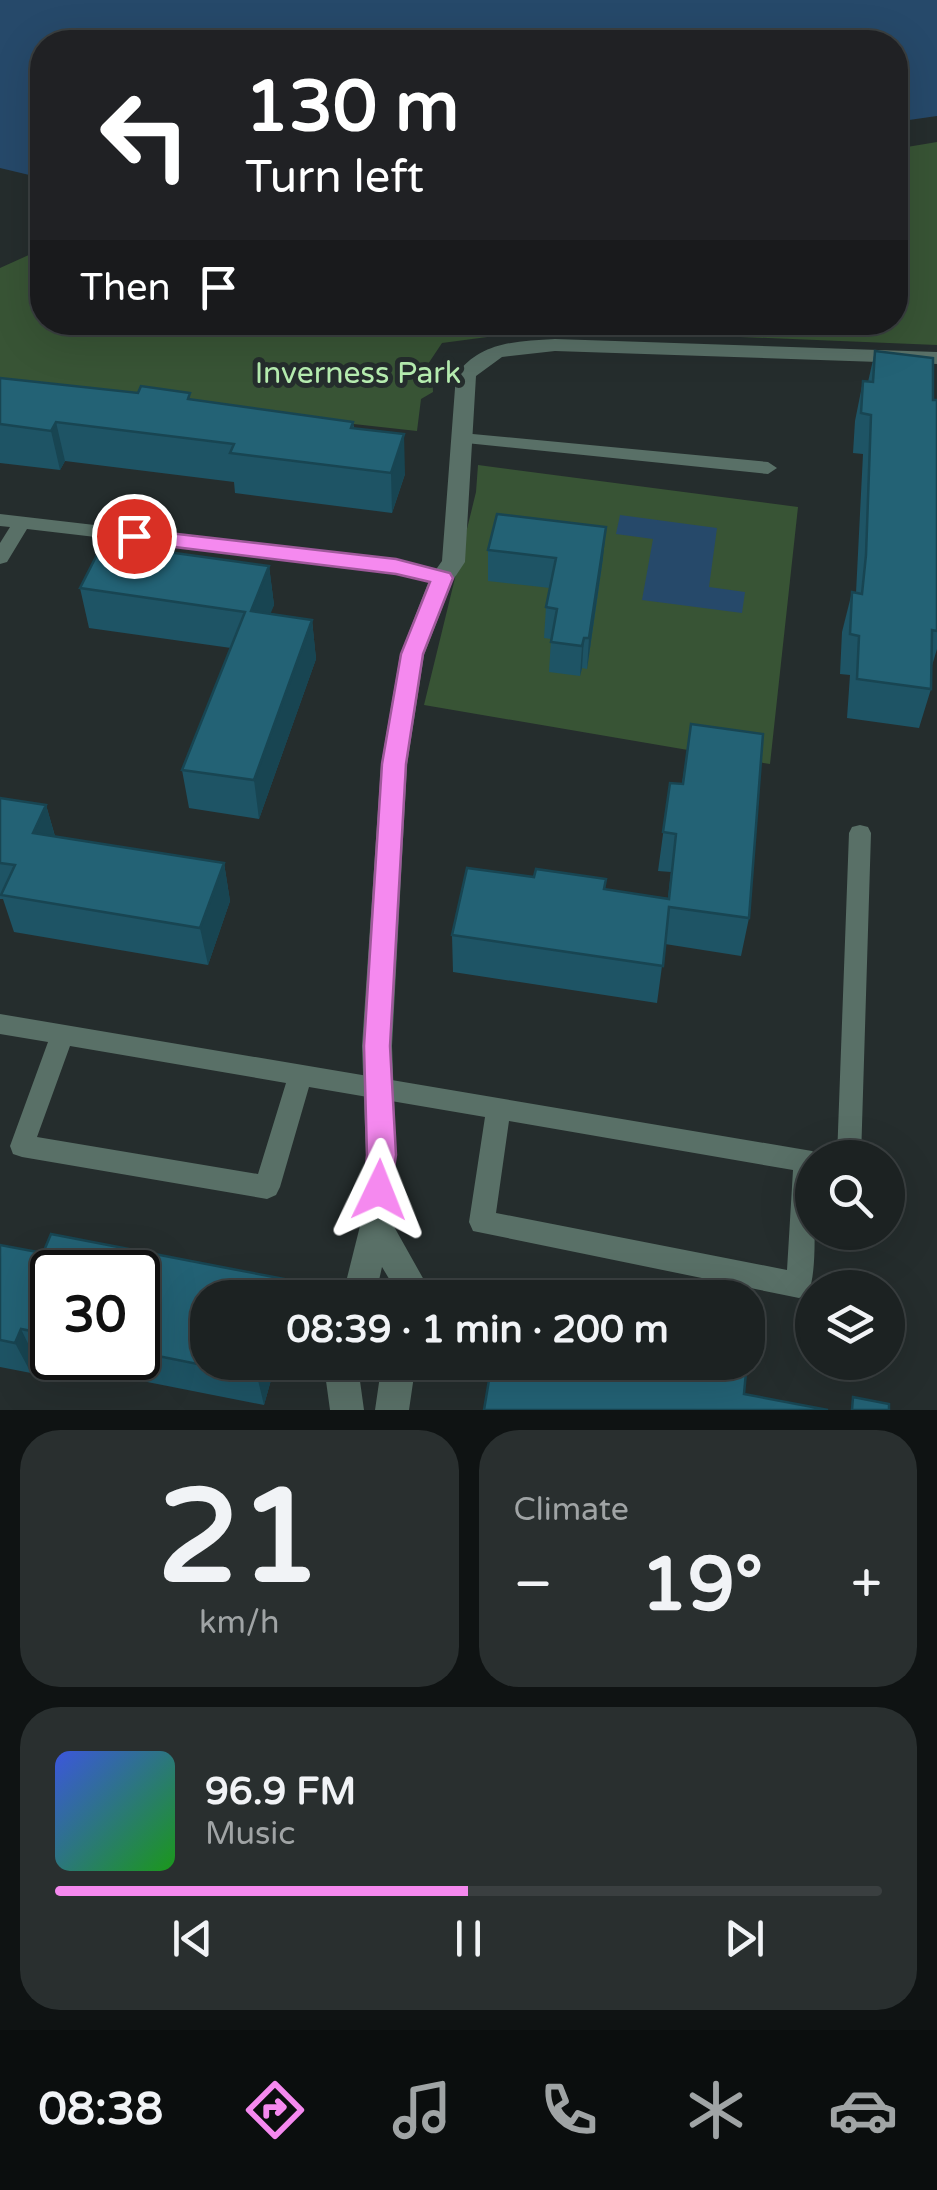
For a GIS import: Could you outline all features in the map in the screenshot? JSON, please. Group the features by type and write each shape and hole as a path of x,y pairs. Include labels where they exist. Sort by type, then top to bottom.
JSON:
{"street":[{"path":"362,1280 376,1226 382,1155 377,1090 394,764 412,654 442,578 453,562 466,375 484,356 514,347 574,345 937,358"},
{"path":"376,1226 408,1280"},
{"path":"344,1380 347,1410"},
{"path":"392,1410 396,1380"}],"lane":[{"path":"462,438 768,468"},
{"path":"0,520 396,566 442,578"},
{"path":"0,558 22,523"},
{"path":"849,1140 860,833"},
{"path":"0,1024 795,1159"},
{"path":"62,1035 22,1146 267,1187 300,1077"},
{"path":"498,1110 482,1222 799,1284 802,1250"}],"green space":[{"name":"Inverness Park","path":"937,142 937,345 693,335 908,335 908,147"},
{"name":"Inverness Park","path":"30,254 30,335 502,335 442,343 426,367 432,371 433,392 421,399 417,431 0,385 0,268"},
{"path":"478,465 798,507 770,764 424,705 476,492"}],"water":[{"path":"0,0 937,0 937,116 908,120 908,30 30,30 30,175 0,168"},
{"path":"620,515 717,528 709,587 745,592 742,613 642,600 653,539 616,534"}],"building":[{"path":"875,351 933,358 933,400 937,400 937,631 932,630 931,689 857,679 859,636 850,634 852,592 862,594 871,415 861,413 863,381 873,382"},
{"path":"0,378 138,393 141,386 190,393 188,399 353,422 351,428 404,434 391,473 230,453 234,444 56,422 51,431 0,424"},
{"path":"497,514 606,527 589,638 584,638 582,646 551,642 557,609 546,607 556,558 488,550"},
{"path":"103,543 269,566 251,611 312,620 254,780 182,770 245,612 80,588"},
{"path":"691,724 763,734 749,918 669,907 663,966 452,935 467,868 534,877 536,869 606,879 604,889 669,899 676,834 663,832 670,783 683,784"},
{"path":"0,798 46,805 33,833 224,863 200,928 1,895 15,865 0,863"},
{"path":"51,1234 134,1250 44,1250"},
{"path":"0,1245 30,1251 30,1331 21,1329 15,1343 0,1340"},
{"path":"160,1255 284,1279 190,1280 190,1362 160,1356"},
{"path":"489,1380 745,1380 744,1394 828,1410 484,1410"},
{"path":"853,1397 889,1404 889,1410 852,1410"}],"route":[{"path":"134,536 396,566 442,578 412,654 394,764 377,1046 382,1155 379,1190"}]}
